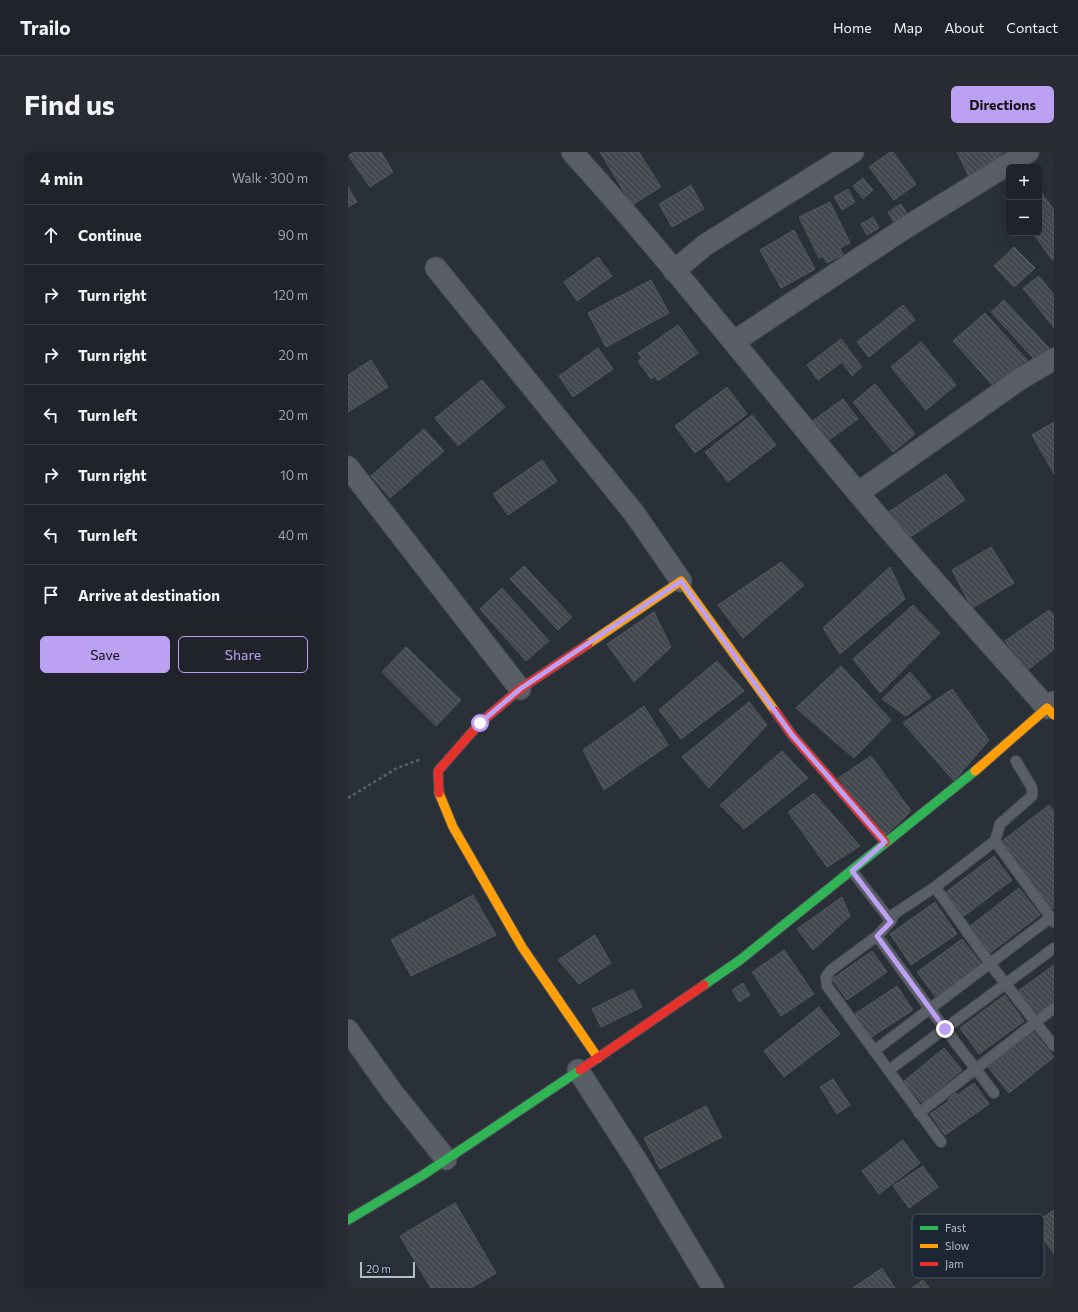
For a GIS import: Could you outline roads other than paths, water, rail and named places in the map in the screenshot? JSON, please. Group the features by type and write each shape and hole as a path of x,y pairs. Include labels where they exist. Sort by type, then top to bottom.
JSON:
{"street":[{"path":"348,1220 446,1159 598,1058 740,960 1052,709 858,493 735,341 674,271 621,206 572,152"},
{"path":"674,271 705,245 852,152"},
{"path":"735,341 905,228 1028,152"},
{"path":"436,268 634,514 792,735 885,842"},
{"path":"858,493 1020,379 1054,359"},
{"path":"348,467 520,689"},
{"path":"598,1058 522,947 453,827 439,795 438,771 480,723 520,689 681,581"},
{"path":"348,1030 393,1093 446,1159"},
{"path":"578,1070 638,1163 713,1288"}],"lane":[{"path":"941,1142 827,986 826,977 831,970 877,936 891,922 894,914 935,887 995,841 1000,824 1032,796 1032,788 1016,761"},
{"path":"874,1051 1052,920 995,841"},
{"path":"852,871 891,922"},
{"path":"935,887 991,964 1054,1046"},
{"path":"877,936 994,1093"},
{"path":"888,1070 1054,948"},
{"path":"919,1113 977,1070 1054,1008"}]}
